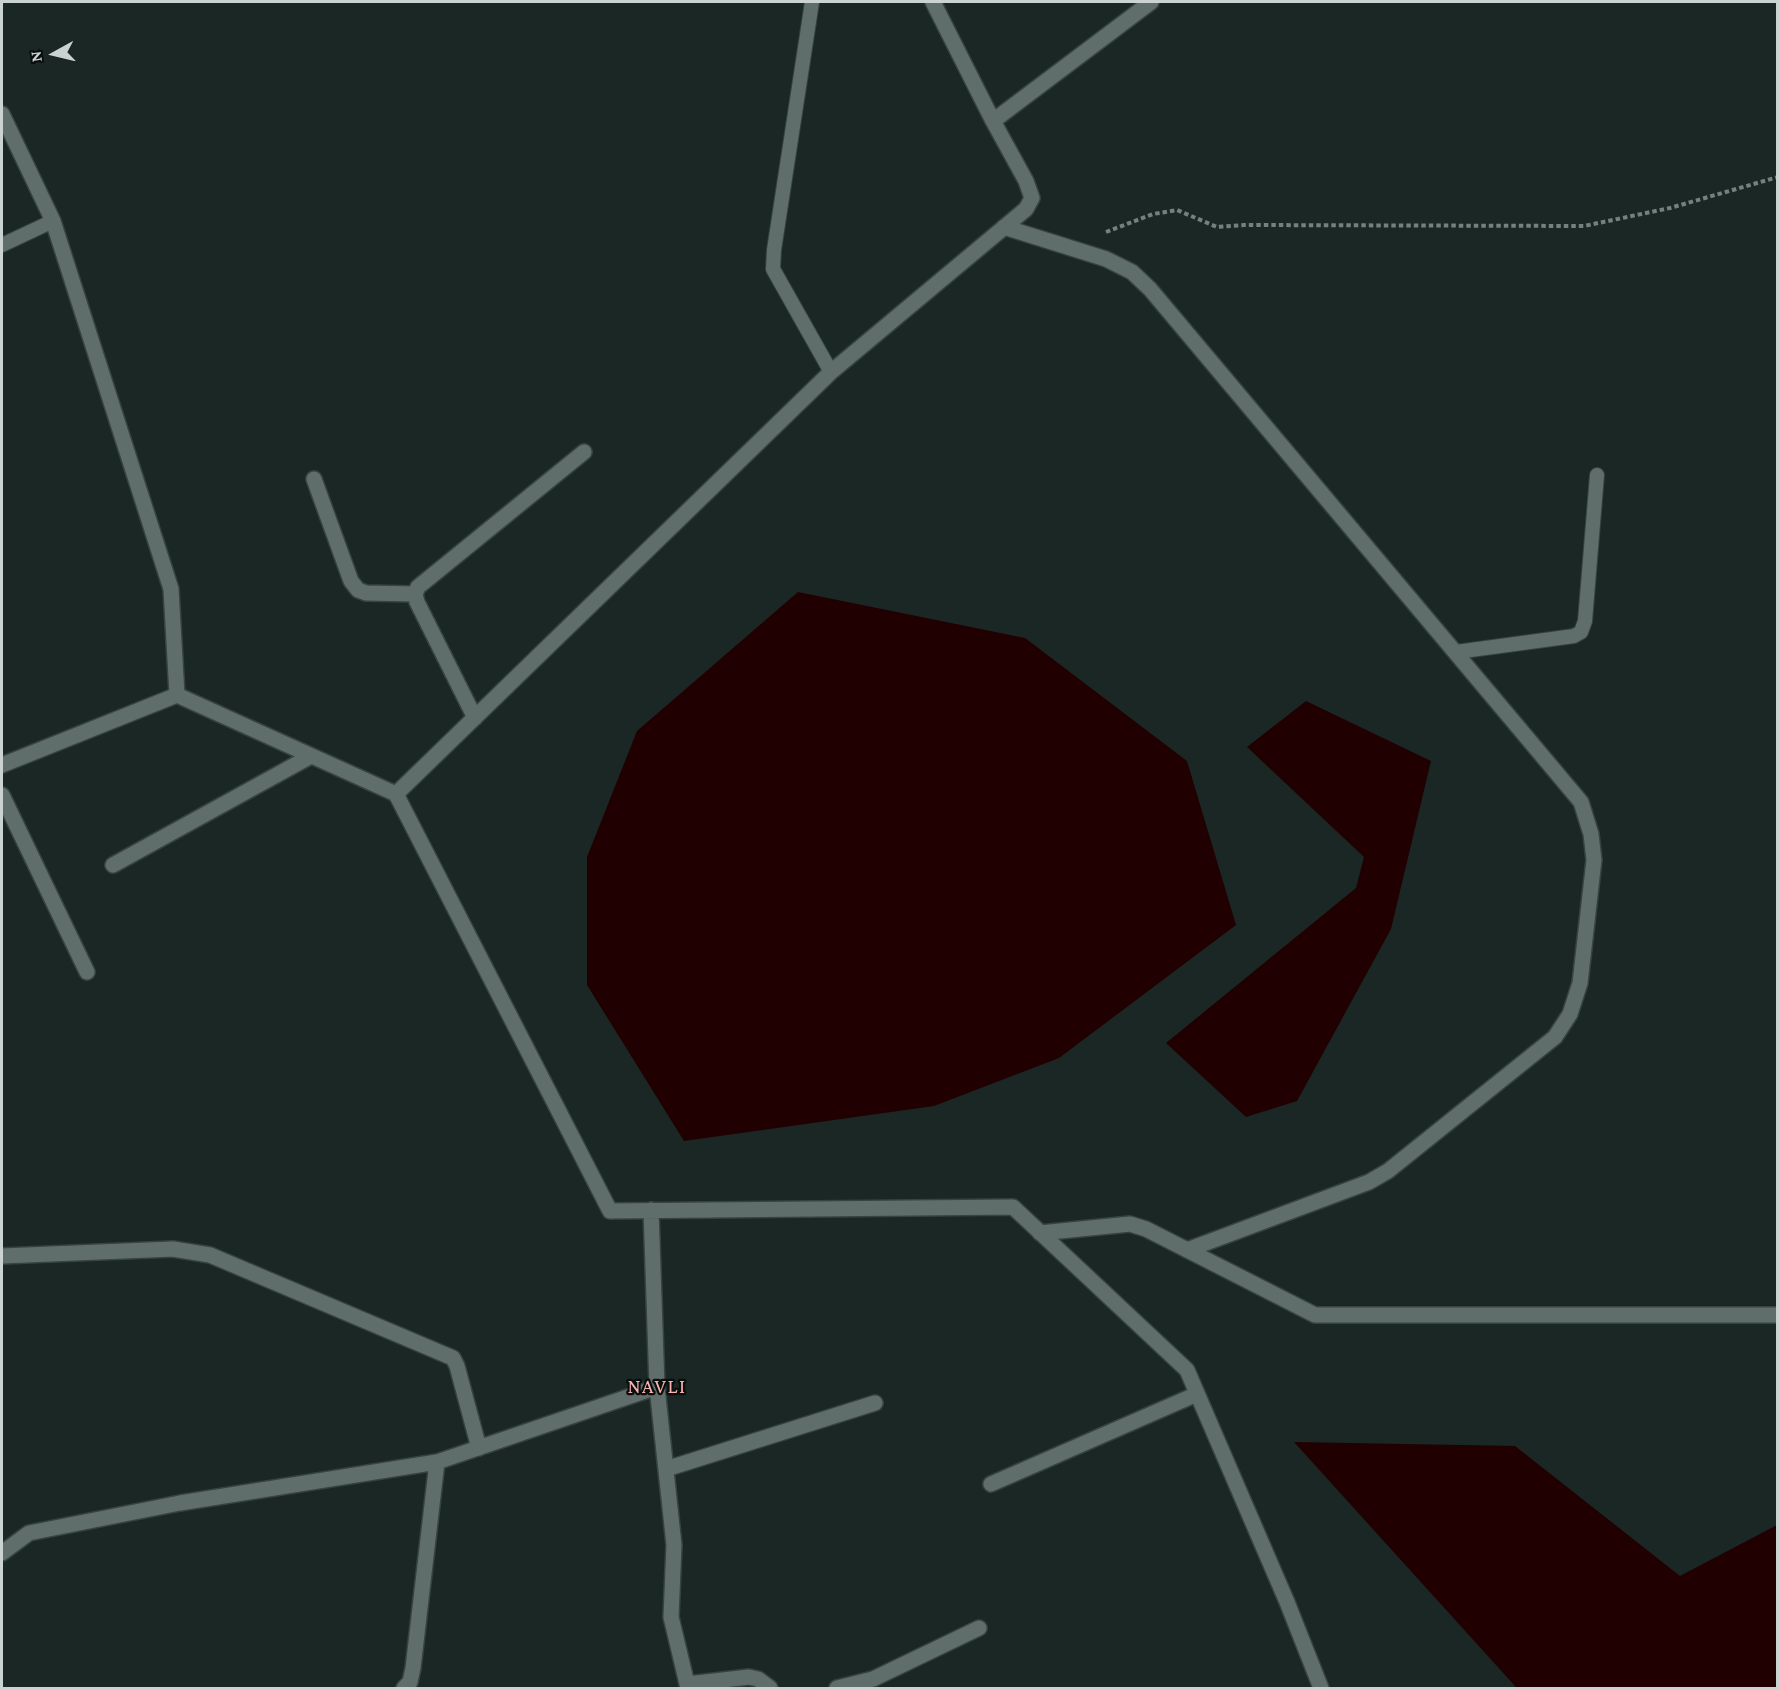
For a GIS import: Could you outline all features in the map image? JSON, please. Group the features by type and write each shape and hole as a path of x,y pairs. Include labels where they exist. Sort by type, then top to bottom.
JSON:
{"street":[{"path":"396,794 831,372 1026,209 1032,198 1026,181 933,2"},
{"path":"993,121 1151,2"},
{"path":"2,114 53,221 171,589 177,695"},
{"path":"1004,227 1106,259 1132,272 1150,289 1581,801 1591,834 1594,860 1580,983 1570,1014 1555,1037 1388,1171 1369,1182 1187,1250"},
{"path":"475,718 415,594 418,587 584,452"},
{"path":"314,478 351,582 358,591 366,594 415,594"},
{"path":"2,765 177,695 396,794 610,1211 1013,1207 1187,1370 1287,1602 1321,1689"},
{"path":"114,865 311,756"},
{"path":"2,795 87,972"},
{"path":"651,1210 657,1387 674,1545 671,1617 688,1686 749,1677 758,1679 770,1689"},
{"path":"1040,1233 1130,1224 1146,1229 1315,1315 1330,1317 1778,1315"},
{"path":"2,1256 172,1249 210,1256 453,1358 479,1448"},
{"path":"2,1552 29,1533 180,1503 436,1462 657,1387"},
{"path":"991,1484 1197,1394"},
{"path":"666,1469 875,1403"},
{"path":"410,1686 436,1462"},
{"path":"837,1689 873,1679 980,1628"}],"lane":[{"path":"812,2 773,269 831,372"},
{"path":"2,245 53,221"},
{"path":"1455,652 1574,636 1581,632 1585,621 1598,475"}],"path":[{"path":"1066,246 1153,214 1177,210 1216,227 1244,225 1584,226 1670,208 1778,177"}],"shaded area":[{"path":"798,592 1025,638 1187,761 1236,925 1059,1058 934,1106 684,1141 587,985 587,857 637,731"},
{"path":"1306,701 1431,761 1391,929 1297,1101 1246,1117 1166,1043 1356,888 1364,857 1247,747"},
{"path":"1294,1442 1515,1446 1680,1576 1777,1525 1777,1688 1514,1688 1515,1686"}],"district":[{"name":"NAVLI","path":"657,1387"}]}
